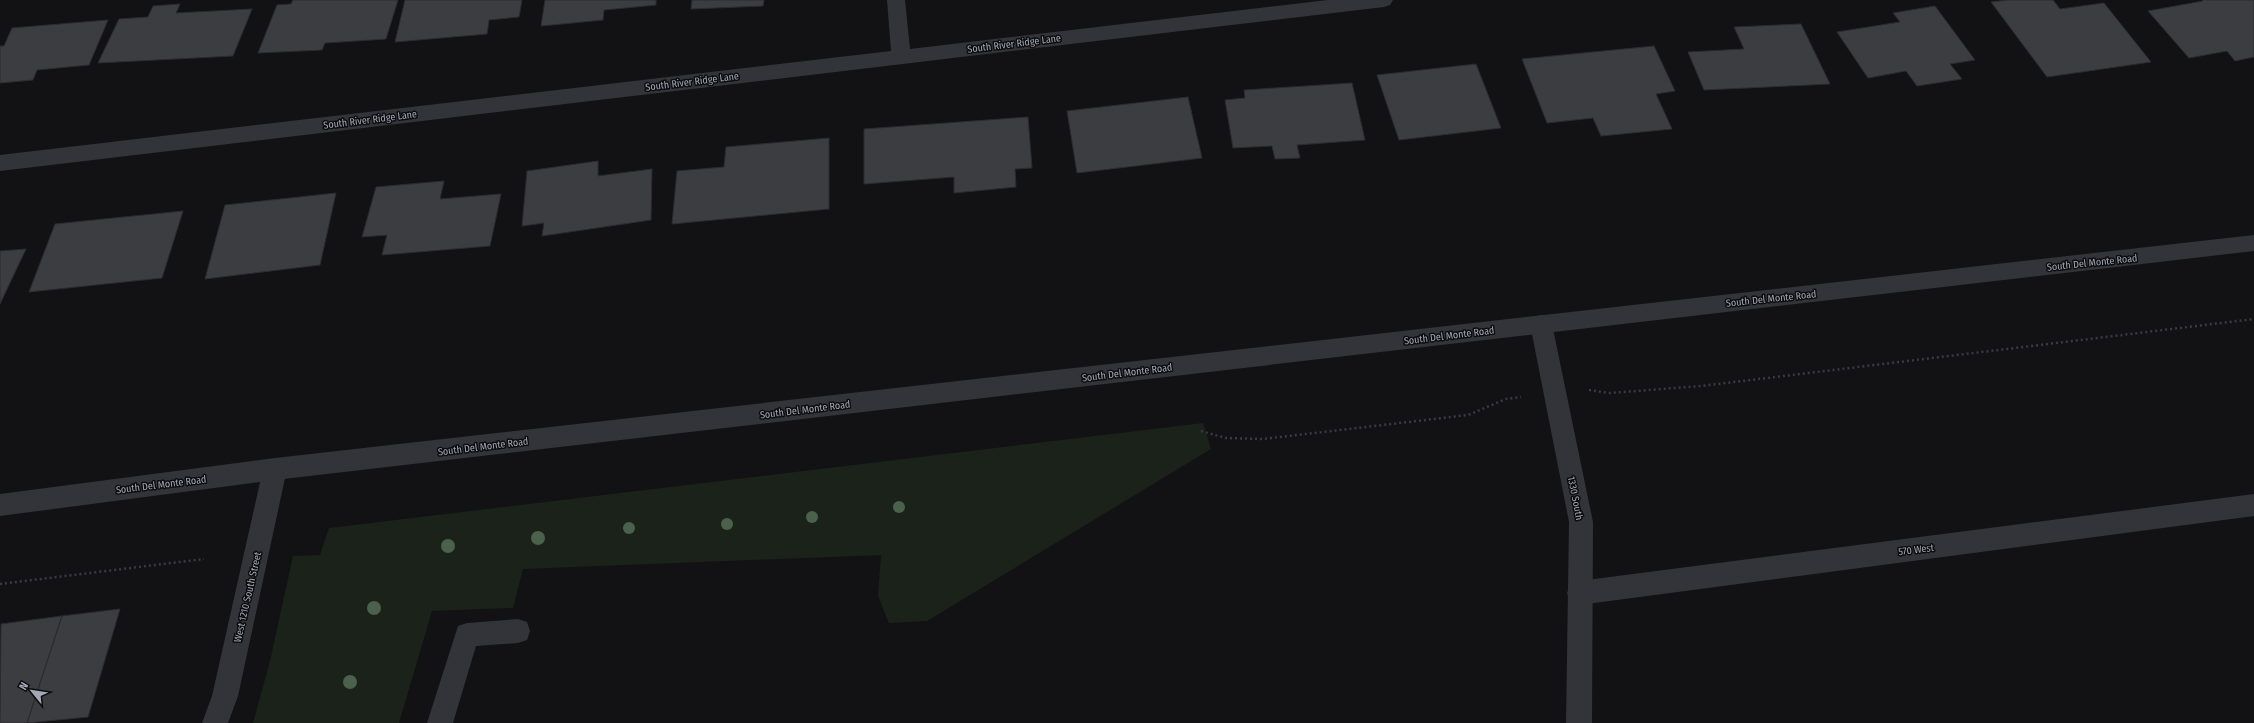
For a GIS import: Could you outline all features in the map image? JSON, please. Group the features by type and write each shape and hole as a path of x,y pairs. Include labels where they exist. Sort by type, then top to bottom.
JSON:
{"street":[{"path":"896,0 901,57"},
{"name":"South River Ridge Lane","path":"0,163 1384,0"},
{"name":"South Del Monte Road","path":"0,504 275,469 2254,243"},
{"name":"1330 South","path":"1541,324 1581,522 1579,593 1579,723"},
{"name":"West 1210 South Street","path":"215,723 225,696 275,469"},
{"name":"570 West","path":"1579,593 2254,505"},
{"path":"440,723 467,635 518,631"}],"path":[{"path":"1594,389 1610,393 1701,386 2254,319"},
{"path":"1201,431 1226,438 1262,439 1468,415 1506,399"},
{"path":"0,584 204,559"}],"shaded area":[{"path":"1203,423 1211,449 927,621 889,623 878,596 881,555 523,569 513,608 432,611 399,723 253,723 270,661 293,556 320,555 329,528"}],"building":[{"path":"293,0 398,0 386,39 325,43 322,50 258,53 277,5 291,4"},
{"path":"405,0 522,0 519,17 489,20 487,34 395,42"},
{"path":"545,0 656,0 656,5 604,10 603,20 541,26"},
{"path":"692,0 764,0 763,6 691,9"},
{"path":"2008,0 2053,0 2060,9 2104,3 2151,62 2047,77 1991,2"},
{"path":"2202,0 2254,0 2254,57 2235,61 2227,51 2189,58 2148,11 2203,1"},
{"path":"180,4 176,13 252,9 233,56 98,63 119,19 148,17 153,6"},
{"path":"1935,6 1975,60 1950,64 1962,79 1917,86 1906,71 1868,78 1837,32 1900,22 1893,13"},
{"path":"108,20 89,65 37,70 33,80 0,83 0,46 4,46 12,28"},
{"path":"1801,24 1830,84 1704,90 1688,52 1744,49 1734,27"},
{"path":"1654,46 1675,91 1656,94 1672,129 1601,136 1593,118 1547,123 1522,59"},
{"path":"1476,64 1501,128 1399,140 1377,75"},
{"path":"1352,83 1365,140 1297,145 1300,158 1275,159 1272,146 1233,148 1225,100 1245,98 1244,90"},
{"path":"1188,97 1202,158 1077,173 1067,111"},
{"path":"1028,117 1032,168 1015,169 1016,187 954,193 954,177 864,184 864,129"},
{"path":"829,138 829,209 672,224 677,171 724,167 726,147"},
{"path":"598,161 598,176 652,169 651,220 542,236 544,223 522,226 527,171"},
{"path":"444,181 440,199 501,194 490,246 382,255 387,235 362,237 376,187"},
{"path":"336,193 320,265 205,279 225,205"},
{"path":"183,211 162,278 29,292 55,224"},
{"path":"26,249 0,304 0,251"},
{"path":"120,609 88,717 27,723 62,616"},
{"path":"62,616 27,723 0,723 1,624"}]}
